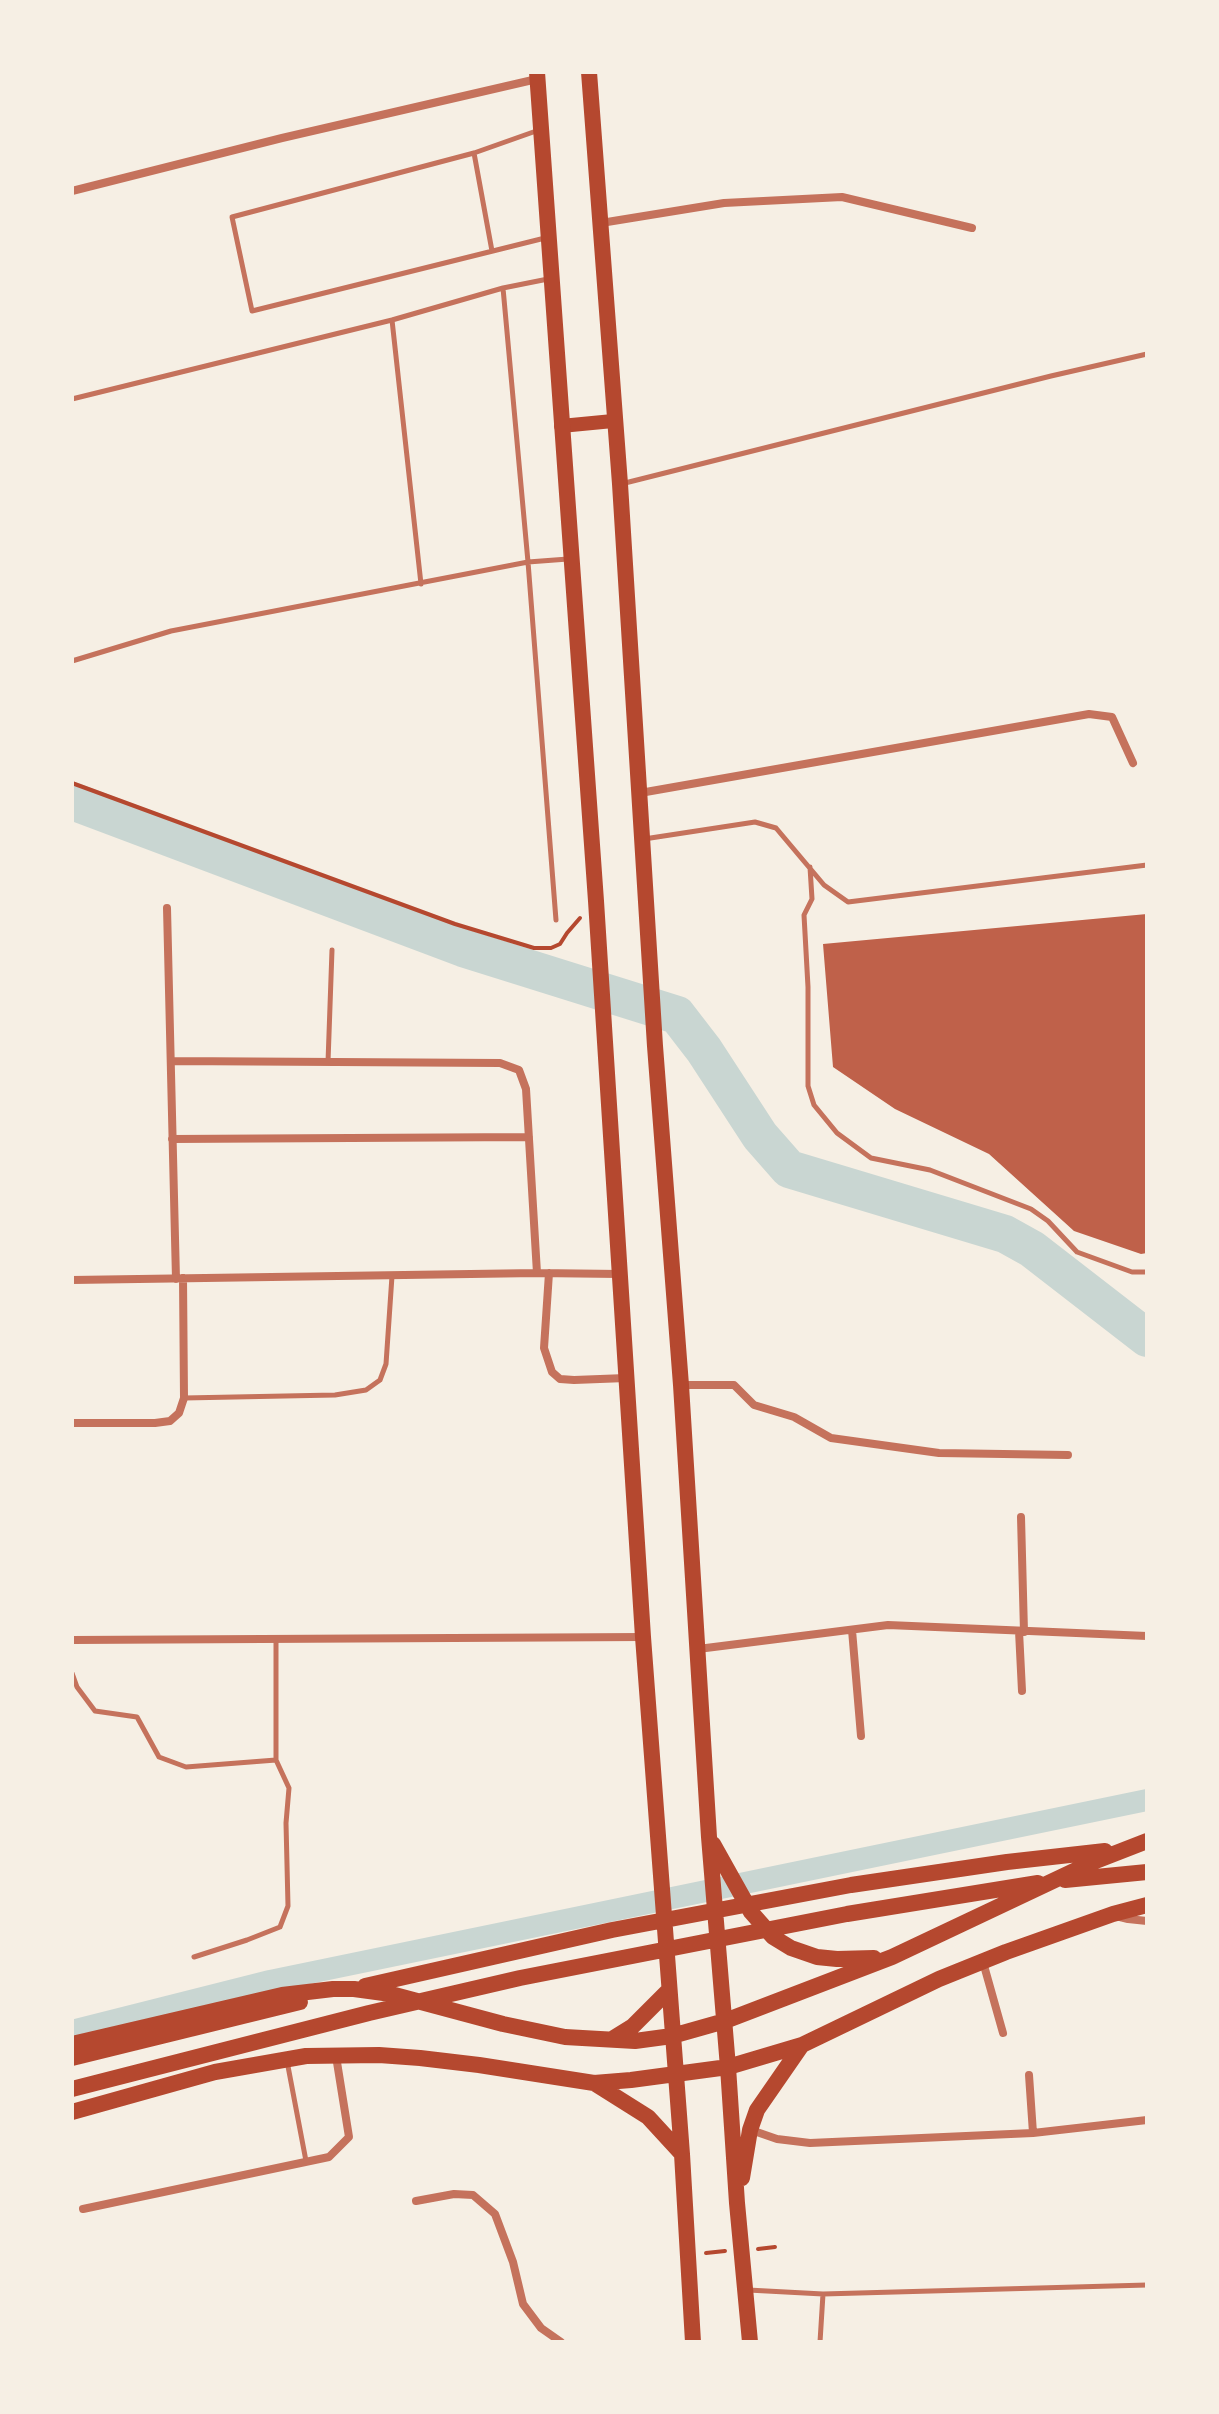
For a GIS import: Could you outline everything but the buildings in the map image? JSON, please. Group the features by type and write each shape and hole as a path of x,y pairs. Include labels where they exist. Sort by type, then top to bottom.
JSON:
{"main road":[{"path":"589,72 620,484 709,1837 750,2342"},
{"path":"537,75 693,2342"},
{"path":"561,426 613,421"},
{"path":"709,1837 751,1912 773,1937 791,1948 817,1957 859,1960 892,1957"},
{"path":"72,2044 282,1995 333,1989 391,1994 565,2037 635,2041 672,2036 725,2021 892,1957 1093,1862 1147,1844"},
{"path":"72,2058 397,1978 612,1930 851,1885 1147,1844"},
{"path":"72,2089 369,2013 535,1975 948,1896 1049,1881 1147,1872"},
{"path":"72,2112 215,2072 287,2059 379,2055 420,2058 594,2083 728,2067 802,2045 983,1961 1113,1914 1147,1905"},
{"path":"609,2040 633,2026 668,1991"},
{"path":"737,2203 750,2130 757,2110 802,2045"},
{"path":"594,2083 648,2117 682,2154"}],"street":[{"path":"72,191 537,75"},
{"path":"600,223 724,203 842,197 972,228"},
{"path":"640,793 1089,714 1112,717 1133,763"},
{"path":"72,1423 170,1421 179,1413 184,1398 172,1139 167,908"},
{"path":"171,1061 500,1063 519,1070 526,1089 537,1273"},
{"path":"172,1139 529,1137"},
{"path":"549,1273 544,1348 552,1372 560,1379 626,1378"},
{"path":"72,1280 619,1274"},
{"path":"681,1385 734,1385 754,1405 794,1417 831,1438 939,1453 1068,1455"},
{"path":"1021,1517 1022,1691"},
{"path":"696,1649 888,1625 1147,1636"},
{"path":"852,1630 861,1736"},
{"path":"72,1640 643,1637"},
{"path":"1113,1914 1147,1921"},
{"path":"983,1961 1003,2033"},
{"path":"83,2209 329,2157 349,2137 336,2056"},
{"path":"1029,2075 1033,2133"},
{"path":"750,2130 777,2139 810,2143 1033,2133 1147,2120"},
{"path":"416,2201 454,2194 473,2195 495,2214 513,2262 523,2304 541,2328 561,2342"}],"lane":[{"path":"542,129 474,153 232,217 252,311 549,236"},
{"path":"474,153 492,251"},
{"path":"72,399 392,320 503,288 553,278"},
{"path":"503,288 556,920"},
{"path":"392,320 421,584"},
{"path":"620,484 1147,354"},
{"path":"72,661 171,631 528,562 571,559"},
{"path":"643,839 755,822 776,828 824,885 848,902 1147,865"},
{"path":"810,867 812,899 804,915 808,1086 814,1105 837,1133 871,1158 930,1170 1031,1209 1048,1221 1077,1252 1132,1272 1147,1272"},
{"path":"328,1062 332,950"},
{"path":"184,1398 335,1395 366,1390 380,1380 386,1364 392,1275"},
{"path":"194,1957 280,1927 288,1906 286,1823 289,1788 276,1760 276,1639"},
{"path":"72,1673 77,1687 95,1711 137,1717 159,1757 186,1767 276,1760"},
{"path":"287,2059 306,2162"},
{"path":"747,2290 823,2294 1147,2285"},
{"path":"820,2342 823,2294"}],"path":[{"path":"72,783 455,924 534,948 551,948 560,944 596,901"},
{"path":"747,2250 775,2247"},
{"path":"705,2253 733,2251"}],"waterway":[{"path":"72,801 463,948 677,1015 704,1050 760,1136 789,1169 1005,1234 1032,1249 1147,1338"},
{"path":"72,2031 270,1981 1147,1800"}]}
